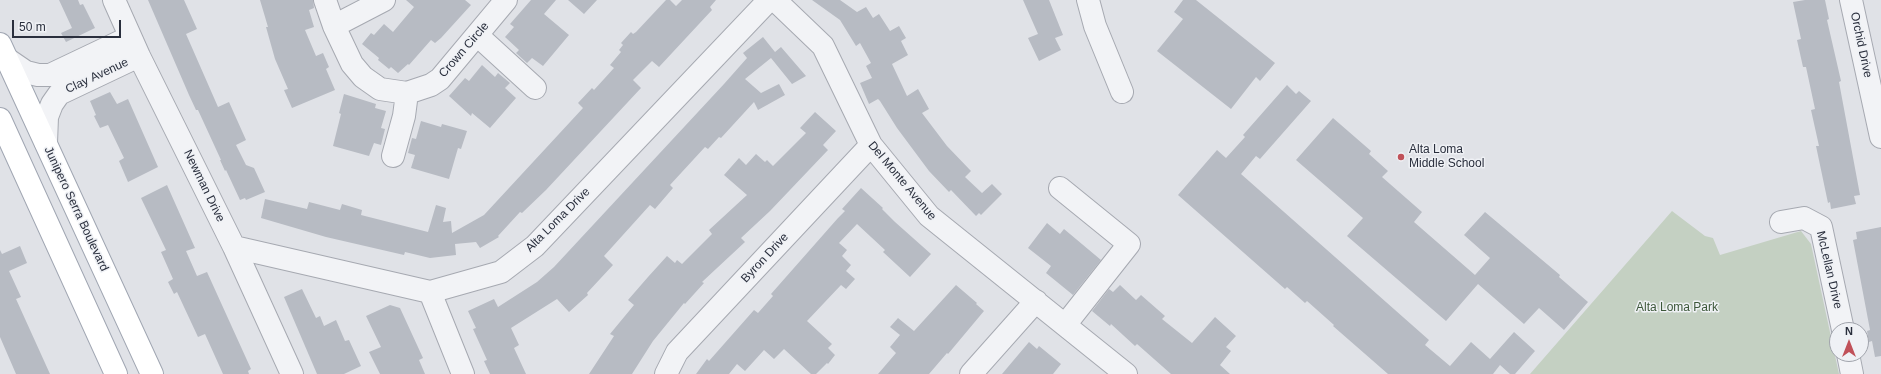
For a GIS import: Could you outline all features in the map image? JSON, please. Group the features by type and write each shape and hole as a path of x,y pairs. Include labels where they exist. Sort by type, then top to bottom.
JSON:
{"main road":[{"name":"Junipero Serra Boulevard","path":"4,52 152,374"},
{"path":"0,119 116,374"}],"street":[{"name":"Newman Drive","path":"114,0 139,56 234,247 292,374"},
{"name":"Crown Circle","path":"325,0 334,26 352,64 363,77 380,90 407,93 432,85 440,79 506,0"},
{"path":"334,26 384,0"},
{"name":"Alta Loma Drive","path":"234,247 430,292 501,272 535,246 768,0"},
{"name":"Del Monte Avenue","path":"774,0 823,46 870,145 929,216 1126,374"},
{"name":"Orchid Drive","path":"1851,0 1881,137"},
{"path":"1090,7 1122,92"},
{"path":"477,35 535,88"},
{"name":"Clay Avenue","path":"4,52 26,72 38,75 50,75 130,37"},
{"name":"Clay Avenue","path":"46,144 47,117 52,104 60,94 139,56"},
{"path":"393,156 404,116 407,93"},
{"path":"0,139 16,156"},
{"name":"Byron Drive","path":"666,374 677,352 870,145"},
{"path":"1060,188 1129,244 1065,325"},
{"name":"McLellan Drive","path":"1781,222 1804,218 1820,227 1841,322"},
{"path":"430,292 463,374"},
{"path":"971,374 1036,301"},
{"path":"1850,362 1852,374"}],"green space":[{"name":"Alta Loma Park","path":"1672,211 1705,236 1713,238 1720,255 1801,231 1811,244 1829,328 1829,362 1836,362 1839,374 1530,374"}],"building":[{"path":"59,0 78,0 80,5 83,4 95,28 66,42 61,33 72,28"},
{"path":"148,0 184,0 197,29 186,34 218,107 229,102 246,140 236,145 246,165 254,168 265,192 246,200 245,198 240,200 226,170 225,171 198,110 196,110 189,95"},
{"path":"260,0 313,0 314,8 309,10 314,27 305,30 316,56 323,53 329,67 326,69 335,90 292,108 284,90 288,89 275,59"},
{"path":"406,0 465,0 471,5 441,38 435,43 431,40 409,65 408,64 398,73 391,67 389,69 378,60 379,58 362,44 371,33 374,35 384,24 393,32 414,7"},
{"path":"531,0 556,0 544,14 569,35 543,66 532,58 527,63 516,53 519,50 505,37 514,27 510,24"},
{"path":"568,0 597,0 584,14"},
{"path":"666,0 670,0 676,6 682,0 716,0 710,7 712,10 659,67 652,61 633,80 641,88 546,190 522,213 520,212 498,236 499,237 480,248 476,242 455,244 456,255 430,258 405,252 404,255 326,237 261,218 265,199 307,209 309,202 340,210 342,204 362,210 361,215 428,232 436,205 446,208 443,222 451,221 452,233 484,215 583,108 578,103 592,88 594,90 614,68 610,65 621,52 619,50 623,45 621,43 631,32 633,34 636,32"},
{"path":"812,0 840,0 857,12 866,7 873,18 879,14 890,31 899,26 906,38 901,41 908,55 892,64 907,96 918,89 929,109 922,113 947,146 971,171 965,177 982,193 992,184 1002,194 981,215 979,213 976,216 951,190 949,192 929,171 897,128 878,99 869,104 860,83 872,78 866,66 871,63 860,43 856,46 840,20"},
{"path":"1023,0 1049,0 1063,35 1055,38 1061,50 1039,61 1028,38 1038,34"},
{"path":"1183,0 1196,0 1275,63 1260,81 1256,77 1231,109 1157,51 1183,19 1174,12"},
{"path":"1805,0 1825,0 1829,19 1827,20 1841,81 1839,82 1860,195 1854,196 1856,204 1831,209 1830,202 1828,203 1816,146 1819,146 1811,110 1815,109 1806,67 1803,67 1797,40 1801,39 1793,2"},
{"path":"763,37 775,52 781,47 806,76 792,84 771,58 745,79 761,93 779,84 785,95 758,110 754,102 721,138 719,137 708,149 705,147 670,185 673,188 655,209 650,205 604,256 613,265 587,293 588,295 569,312 557,299 511,328 519,345 514,348 526,374 490,374 484,361 487,360 473,329 476,328 468,311 494,299 498,307 537,282 554,267 747,58 743,53"},
{"path":"482,65 495,77 498,73 510,83 505,88 516,98 490,128 472,113 471,116 449,96 465,78 469,81"},
{"path":"1287,85 1296,94 1299,91 1311,101 1260,159 1256,156 1241,174 1429,340 1425,345 1450,366 1471,342 1490,359 1514,332 1535,351 1515,374 1510,374 1500,365 1493,374 1388,374 1307,301 1305,303 1287,287 1285,289 1178,195 1217,150 1226,158 1245,137 1243,135"},
{"path":"110,92 117,104 128,99 158,167 128,182 119,161 124,158 108,125 100,128 94,116 96,115 90,101"},
{"path":"344,94 376,104 375,108 386,111 381,128 385,129 381,145 374,143 369,156 333,146 341,114 339,113"},
{"path":"815,112 836,131 823,145 828,150 770,211 741,238 745,242 702,282 704,283 685,304 684,303 653,341 632,374 589,374 614,336 610,334 634,305 628,300 648,277 667,256 675,263 677,260 682,264 712,234 709,230 747,195 724,175 739,158 746,165 756,154 765,162 767,160 773,166 806,133 800,128"},
{"path":"1333,118 1371,151 1369,154 1388,171 1382,177 1422,212 1414,222 1475,275 1490,258 1464,235 1485,212 1560,275 1559,277 1588,302 1564,330 1539,308 1524,324 1478,284 1446,321 1347,236 1363,218 1296,160"},
{"path":"421,121 441,127 442,124 467,131 461,149 458,148 449,179 411,168 415,155 408,153 412,138 416,139"},
{"path":"167,185 195,248 186,251 197,276 207,272 251,369 248,371 249,374 223,374 205,334 198,337 177,292 174,294 168,282 173,279 161,252 166,250 141,198"},
{"path":"861,188 883,208 882,209 895,222 931,254 910,277 883,252 885,250 857,224 839,243 847,250 842,256 851,265 846,271 855,279 846,289 841,285 807,321 832,344 828,348 835,355 828,364 827,363 816,374 811,374 784,349 774,359 764,350 745,371 737,364 729,374 696,374 707,359 709,361 754,310 758,313 773,296 771,294 845,211 842,209"},
{"path":"1047,223 1060,234 1064,229 1101,260 1073,295 1046,273 1051,266 1028,248"},
{"path":"1881,227 1881,356 1875,357 1872,341 1869,342 1869,322 1853,240 1857,239 1856,232"},
{"path":"20,246 27,263 9,271 21,297 16,299 50,374 16,374 0,337 0,250 2,254"},
{"path":"956,285 984,311 948,354 947,353 929,374 878,374 896,353 890,347 900,335 890,327 898,318 914,331"},
{"path":"1120,285 1136,300 1141,295 1165,316 1162,319 1192,343 1215,317 1236,336 1226,347 1231,351 1220,365 1230,374 1171,374 1137,344 1135,346 1111,324 1110,326 1092,311 1109,289 1113,292"},
{"path":"302,289 316,318 320,316 324,326 336,320 345,341 349,340 361,366 344,374 317,374 284,297"},
{"path":"390,305 400,308 423,358 419,360 425,374 380,374 369,352 381,347 366,316"},
{"path":"1029,342 1037,349 1039,346 1061,364 1053,374 1002,374"}],"place":[{"name":"Alta Loma Middle School","path":"1401,157"}]}
